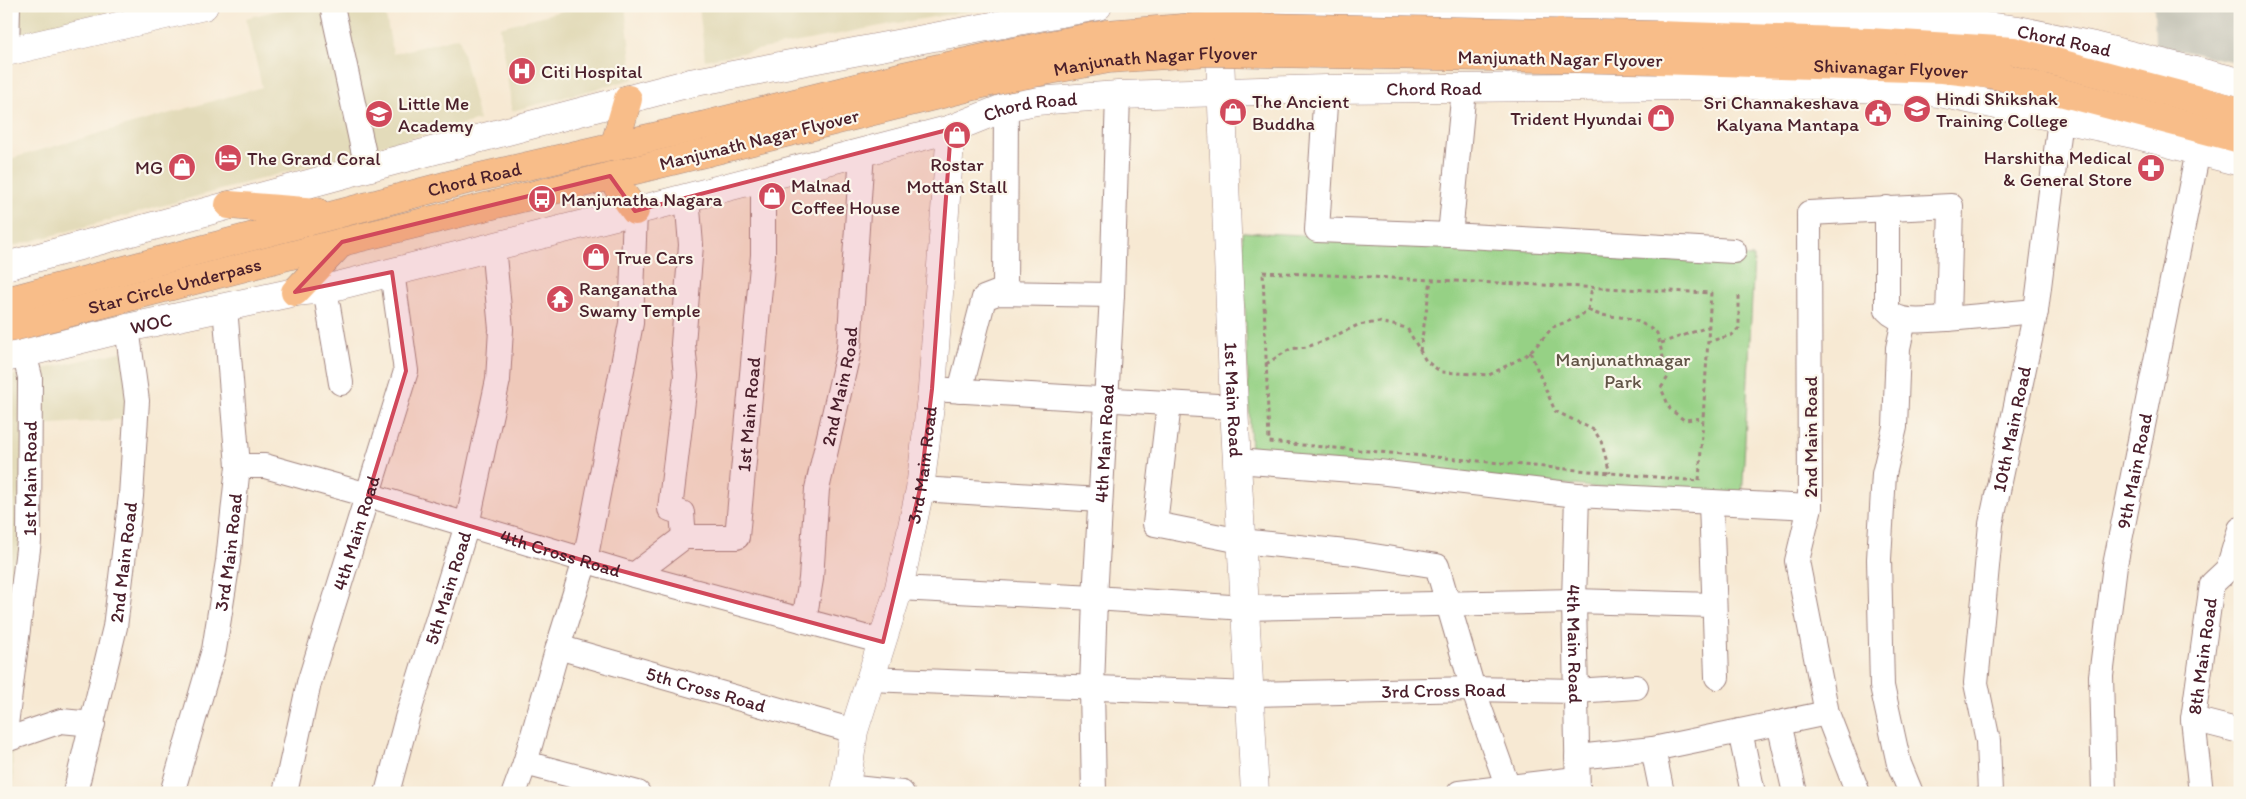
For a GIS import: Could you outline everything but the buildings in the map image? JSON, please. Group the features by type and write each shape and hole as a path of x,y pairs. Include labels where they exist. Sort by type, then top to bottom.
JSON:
{"main road":[{"name":"Manjunath Nagar Flyover","path":"610,176 703,140 899,77 1002,54 1106,34 1208,26 1657,48 1713,38"},
{"name":"Shivanagar Flyover","path":"1713,38 1945,58 2014,51 2240,111"},
{"name":"Shivanagar Flyover","path":"1945,58 1995,75 2240,139"},
{"path":"614,147 628,99"},
{"name":"Manjunath Nagar Flyover","path":"614,147 703,140"},
{"name":"Chord Road","path":"336,214 467,180 614,147"},
{"path":"610,176 635,211"},
{"name":"Chord Road","path":"342,242 610,176"},
{"path":"229,205 336,214"},
{"name":"Star Circle Underpass","path":"6,301 336,214"},
{"path":"295,292 342,242"},
{"name":"Star Circle Underpass","path":"6,329 342,242"}],"street":[{"path":"8,6 7,52 110,17 204,6"},
{"path":"332,6 368,168"},
{"path":"6,266 368,168 690,84 1020,19 1098,6"},
{"name":"1st Main Road","path":"1218,6 1234,407 1255,793"},
{"name":"Chord Road","path":"1255,6 1557,8 1713,38 1826,18 1975,25 2018,30 2094,46 2240,82"},
{"name":"Chord Road","path":"493,246 951,129 1006,107 1036,101 1118,95 1326,89 1813,85 1940,93 2133,134 2240,162"},
{"path":"1326,89 1317,230 1734,251"},
{"path":"1450,236 1464,89"},
{"name":"4th Main Road","path":"1094,793 1092,688 1095,598 1112,295 1118,95"},
{"path":"1005,293 1006,107"},
{"name":"10th Main Road","path":"1990,793 1988,741 1976,683 1990,533 2007,440 2036,311 2060,119"},
{"name":"3rd Main Road","path":"846,790 854,732 899,588 920,488 932,389 951,129"},
{"name":"9th Main Road","path":"2104,793 2101,676 2115,565 2198,151"},
{"name":"2nd Main Road","path":"804,621 810,579 817,489 849,349 862,152"},
{"name":"1st Main Road","path":"684,537 737,537 763,255 763,177"},
{"path":"634,575 684,537 682,513 670,509 686,376 683,344 691,245 687,197"},
{"name":"2nd Main Road","path":"1858,793 1827,713 1797,561 1810,507 1809,214 1887,208 1951,206 1948,319"},
{"path":"1887,208 1898,348 1895,427 1884,474 1879,559 1882,686 1899,764 1910,793"},
{"path":"514,793 525,763 585,561 631,323 635,211"},
{"name":"WOC","path":"15,356 127,328 295,292 325,289 493,246"},
{"name":"5th Main Road","path":"387,793 407,718 467,525 498,380 501,329 493,246"},
{"name":"4th Main Road","path":"284,793 309,683 406,371 392,272"},
{"path":"325,289 341,383"},
{"path":"960,391 984,298 997,293 1112,295"},
{"name":"3rd Main Road","path":"172,793 214,650 228,561 238,466 226,307"},
{"path":"1896,315 1948,319 2036,311"},
{"name":"2nd Main Road","path":"75,793 115,627 131,496 137,401 127,328"},
{"name":"1st Main Road","path":"6,724 29,541 30,377 15,356"},
{"path":"932,389 1106,401 1234,407"},
{"path":"1169,404 1155,524 1241,541 1355,554 1437,566 1473,689 1509,790"},
{"path":"1237,461 1378,472 1578,495 1810,507"},
{"name":"4th Cross Road","path":"238,466 265,466 368,494 585,561 883,642"},
{"path":"920,488 1100,500"},
{"name":"4th Main Road","path":"1577,776 1574,601 1578,495"},
{"path":"1711,502 1716,677"},
{"name":"8th Main Road","path":"2201,793 2194,720 2212,584 2228,568 2239,534"},
{"path":"899,588 1245,608 1574,601 1713,605"},
{"name":"5th Cross Road","path":"558,647 854,732"},
{"name":"3rd Cross Road","path":"869,679 1250,694 1473,689 1576,691 1636,687"},
{"path":"1459,793 1509,790 1577,776 1653,750 1827,713"},
{"path":"2194,720 2240,731"},
{"path":"6,740 61,721 93,724"},
{"path":"1779,723 1795,793"},
{"path":"1740,731 1752,793"},
{"path":"1653,750 1662,793"},
{"path":"525,763 638,793"},
{"path":"846,790 902,793"}],"path":[{"path":"1263,272 1592,287 1710,292 1699,481 1269,442 1263,272"},
{"path":"1420,352 1431,280"},
{"path":"1266,364 1290,349 1307,347 1358,325 1379,322 1407,328 1426,361 1441,372 1479,376 1489,375 1512,364 1530,352 1552,326 1579,317 1588,310 1592,287"},
{"path":"1707,342 1732,335 1739,328 1739,296"},
{"path":"1588,310 1609,317 1620,317 1642,323 1657,333 1668,377 1661,388 1670,409 1684,420 1703,418"},
{"path":"1661,343 1708,328"},
{"path":"1530,352 1556,411 1594,430 1601,441 1610,473"}],"highlighted area":[{"path":"951,129 932,389 920,489 883,642 585,561 368,495 406,371 392,272 295,292 342,242 541,192 610,176 635,211"}],"shaded area":[{"path":"6,6 132,6 6,39"},
{"path":"295,6 325,6 360,152 6,248 6,160 262,87 246,18"},
{"path":"339,6 384,6 393,54 459,37 479,120 369,149"},
{"path":"580,6 625,6 633,79 512,111 500,27"},
{"path":"699,6 1000,6 891,24 705,60"},
{"path":"2154,6 2240,6 2240,63 2155,45"},
{"path":"125,351 130,419 37,425 6,727 6,377"},
{"path":"12,746 14,793 6,793 6,747"}],"green space":[{"name":"Manjunathnagar Park","path":"1242,232 1754,257 1742,502 1251,453"}],"place":[{"name":"Citi Hospital","path":"522,71"},
{"name":"Hindi Shikshak Training College","path":"1917,109"},
{"name":"The Ancient Buddha","path":"1233,112"},
{"name":"Sri Channakeshava Kalyana Mantapa","path":"1878,113"},
{"name":"Little Me Academy","path":"379,114"},
{"name":"Trident Hyundai","path":"1661,118"},
{"name":"Rostar Mottan Stall","path":"957,135"},
{"name":"The Grand Coral","path":"228,158"},
{"name":"MG","path":"182,167"},
{"name":"Harshitha Medical & General Store","path":"2151,168"},
{"name":"Malnad Coffee House","path":"772,196"},
{"name":"Manjunatha Nagara","path":"542,199"},
{"name":"True Cars","path":"596,257"},
{"name":"Ranganatha Swamy Temple","path":"560,299"}]}
